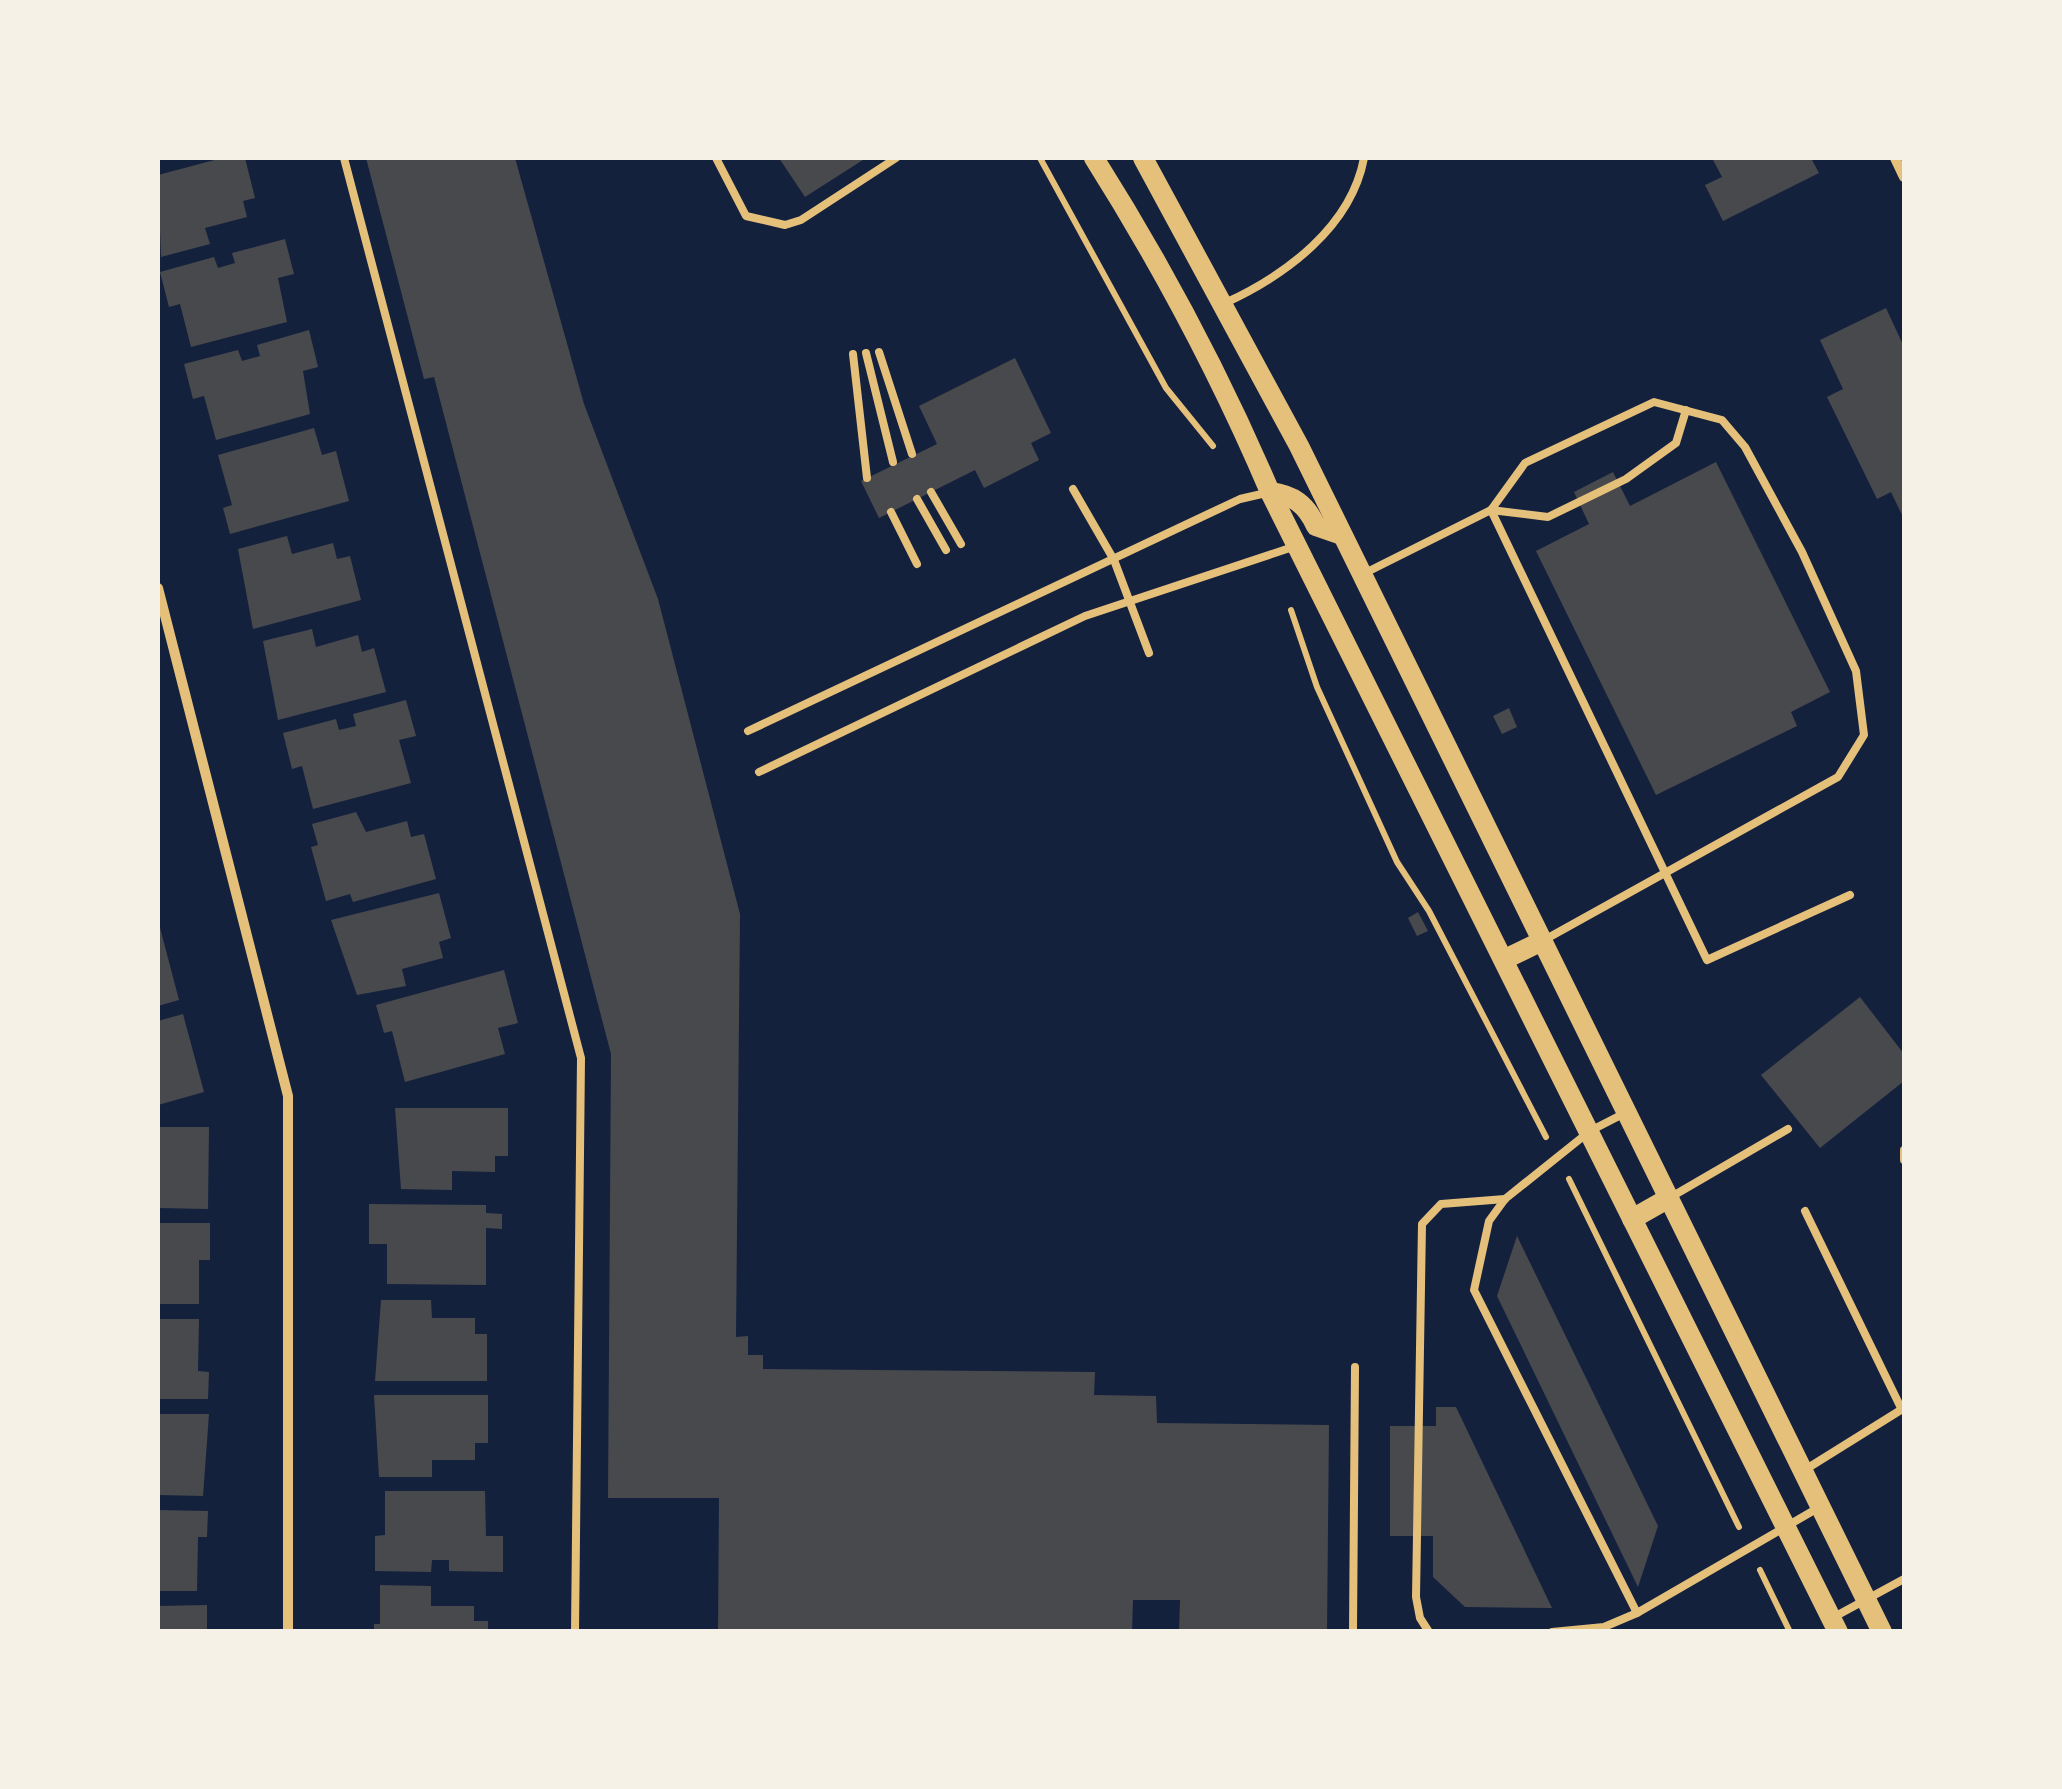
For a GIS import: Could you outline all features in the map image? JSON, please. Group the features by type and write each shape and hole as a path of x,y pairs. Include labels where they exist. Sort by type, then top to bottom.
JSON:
{"main road":[{"path":"1094,158 1208,360 1270,492 1835,1625"},
{"path":"1143,158 1225,303 1342,535 1882,1632"},
{"path":"1270,492 1290,495 1311,514 1316,526 1342,535"},
{"path":"1505,959 1542,941"},
{"path":"1632,1219 1669,1198"}],"street":[{"path":"1895,158 1904,177"},
{"path":"158,588 288,1096 288,1632"}],"lane":[{"path":"344,158 582,1058 575,1632"},
{"path":"716,158 746,216 786,225 801,220 896,158"},
{"path":"1225,303 1274,279 1319,238 1360,182 1364,158"},
{"path":"879,352 912,454"},
{"path":"866,353 893,462"},
{"path":"853,354 867,478"},
{"path":"1361,575 1490,510 1525,463 1654,402 1722,420 1745,447 1802,552 1856,671 1864,735 1838,777 1542,941"},
{"path":"1490,510 1548,517 1626,479 1676,443 1686,410"},
{"path":"1073,489 1114,560 1148,653"},
{"path":"931,492 961,544"},
{"path":"748,731 1240,499 1270,492"},
{"path":"917,499 946,550"},
{"path":"1490,510 1708,960 1850,896"},
{"path":"891,512 917,564"},
{"path":"759,772 1085,616 1298,545"},
{"path":"1628,1112 1590,1131 1505,1199 1488,1221 1474,1290 1637,1613"},
{"path":"1669,1198 1788,1129"},
{"path":"1904,1150 1904,1160"},
{"path":"1429,1632 1420,1618 1416,1597 1422,1224 1441,1204 1505,1199"},
{"path":"1803,1471 1903,1409 1805,1211"},
{"path":"1353,1632 1355,1367"},
{"path":"1552,1632 1604,1627 1637,1613 1820,1506"},
{"path":"1835,1625 1866,1600 1904,1578"}],"path":[{"path":"1040,158 1166,388 1216,450"},
{"path":"1286,599 1317,687 1397,862 1429,911 1557,1157 1724,1489 1790,1632"}],"building":[{"path":"222,158 245,158 255,198 243,201 247,217 205,228 210,244 161,257 158,175"},
{"path":"366,158 515,158 584,404 658,599 740,914 736,1337 748,1336 748,1355 763,1355 763,1369 1095,1372 1094,1395 1156,1396 1157,1423 1329,1425 1327,1632 1179,1632 1180,1600 1133,1600 1132,1632 718,1632 719,1498 608,1498 611,1054 434,377 424,379"},
{"path":"779,158 866,158 805,197"},
{"path":"1712,158 1811,158 1819,173 1723,221 1705,185 1722,177"},
{"path":"285,239 294,274 278,278 287,322 191,347 180,304 169,307 160,272 214,257 218,268 235,263 232,253"},
{"path":"1886,308 1904,347 1904,519 1891,492 1877,499 1827,397 1843,389 1820,340"},
{"path":"309,330 318,367 303,371 310,414 216,440 204,396 193,399 184,364 238,350 242,361 260,356 257,345"},
{"path":"1015,358 1051,433 1031,443 1039,460 984,488 975,470 879,518 861,481 937,444 919,406"},
{"path":"314,428 322,455 336,451 349,501 230,534 223,508 232,505 218,455"},
{"path":"1716,462 1830,692 1791,712 1797,726 1656,795 1536,551 1589,524 1574,492 1613,472 1630,506"},
{"path":"287,536 292,554 333,543 337,559 350,556 361,600 253,629 238,549"},
{"path":"312,629 316,647 358,635 362,652 374,648 386,692 278,720 263,641"},
{"path":"406,700 416,736 399,740 411,783 313,809 302,766 292,769 283,733 336,719 339,730 356,726 353,714"},
{"path":"1509,708 1517,727 1502,734 1493,716"},
{"path":"356,812 366,832 407,821 411,837 424,834 436,879 353,902 350,894 326,901 311,847 318,845 312,824"},
{"path":"439,893 451,938 439,942 443,958 402,969 406,986 357,995 331,920"},
{"path":"1418,912 1428,931 1417,936 1408,918"},
{"path":"158,920 179,1000 158,1006"},
{"path":"504,970 518,1023 498,1028 505,1054 405,1082 392,1031 384,1033 376,1005"},
{"path":"1860,997 1904,1054 1904,1081 1820,1148 1761,1075"},
{"path":"183,1014 204,1092 158,1105 158,1021"},
{"path":"395,1108 508,1108 508,1156 495,1156 495,1172 452,1171 452,1190 401,1189"},
{"path":"158,1127 209,1127 208,1209 158,1208"},
{"path":"369,1204 486,1205 486,1213 502,1214 502,1229 486,1228 486,1285 387,1284 387,1244 369,1244"},
{"path":"158,1223 210,1223 210,1260 199,1260 199,1304 158,1304"},
{"path":"1517,1236 1658,1526 1638,1587 1497,1296"},
{"path":"381,1300 431,1300 432,1318 475,1318 475,1334 487,1334 487,1381 375,1381"},
{"path":"158,1319 199,1319 198,1371 209,1372 208,1399 158,1399"},
{"path":"374,1395 488,1395 488,1443 475,1443 475,1460 432,1460 432,1477 379,1477"},
{"path":"1436,1407 1456,1407 1552,1608 1465,1607 1433,1577 1433,1536 1390,1536 1390,1426 1436,1426"},
{"path":"158,1414 209,1414 203,1496 158,1495"},
{"path":"385,1491 485,1491 486,1536 503,1536 503,1572 449,1571 449,1560 432,1560 431,1572 375,1571 375,1536 385,1535"},
{"path":"158,1510 208,1511 207,1537 198,1537 197,1591 158,1591"},
{"path":"380,1585 431,1586 431,1606 474,1606 474,1621 488,1621 488,1632 374,1632 374,1624 380,1624"},
{"path":"207,1605 207,1632 158,1632 158,1606"}]}
